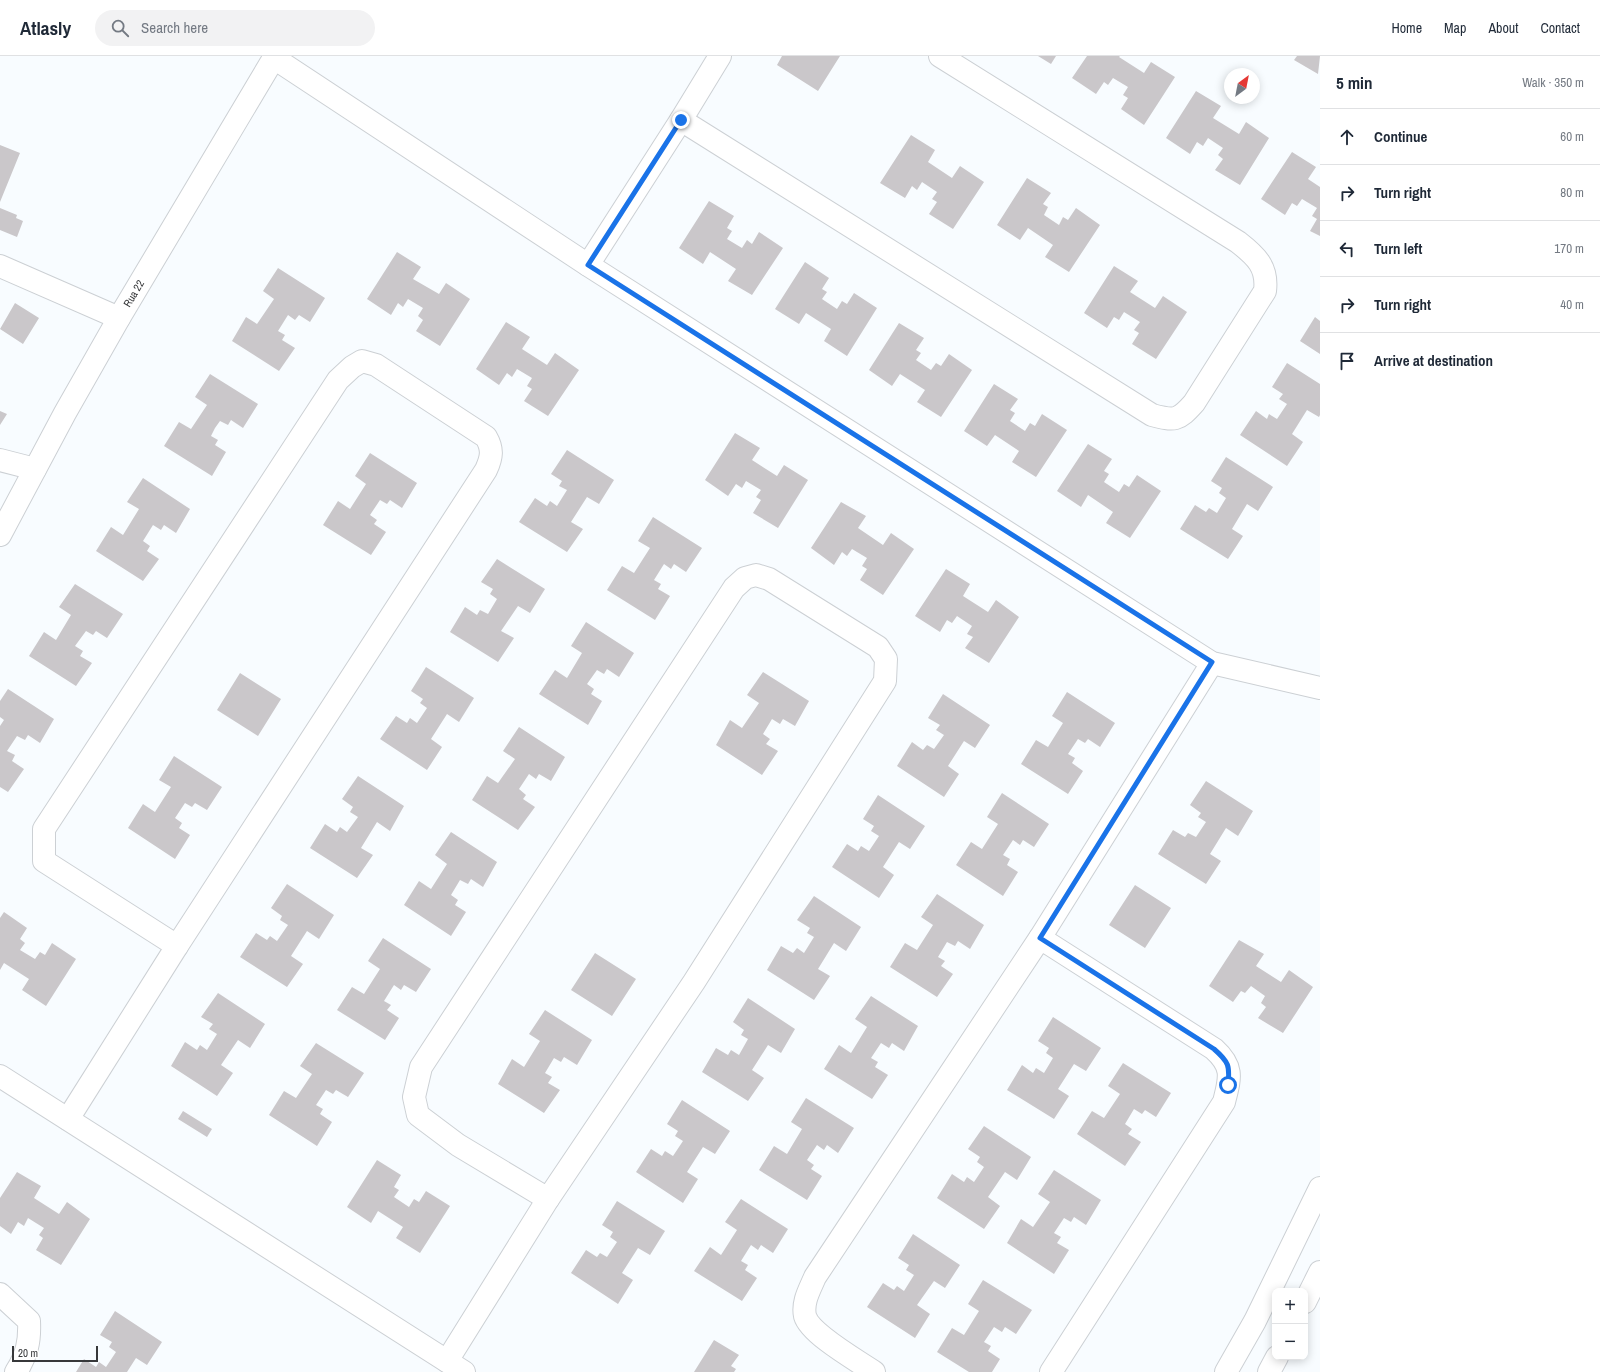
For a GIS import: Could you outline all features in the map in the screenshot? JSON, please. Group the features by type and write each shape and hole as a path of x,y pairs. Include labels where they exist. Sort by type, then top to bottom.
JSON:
{"street":[{"path":"588,265 681,120 720,56"},
{"path":"681,120 1152,415 1167,419 1182,417 1194,403 1265,292 1265,276 1260,262 1238,242 940,56"},
{"path":"275,57 588,265 1212,662 1320,688"},
{"name":"Rua 22","path":"0,535 119,318 275,57"},
{"path":"0,266 103,309 119,318"},
{"path":"68,1119 177,946 482,477 491,458 491,445 486,437 376,365 362,361 352,366 338,380 44,829 44,861 177,946"},
{"path":"0,460 35,469"},
{"path":"0,1076 455,1367 548,1199 698,975 885,681 886,659 878,647 770,579 756,575 745,578 734,588 421,1067 414,1097 418,1115 458,1145 548,1199"},
{"path":"874,1372 817,1333 805,1316 806,1298 815,1277 1040,938 1212,662"},
{"path":"1040,938 1214,1049 1225,1059 1230,1069 1224,1102 1051,1372"},
{"path":"1226,1372 1255,1321 1320,1188"},
{"path":"1308,1296 1320,1272"},
{"path":"0,1294 29,1321 30,1340 24,1360 16,1372"},
{"path":"1269,1372 1275,1360"}],"building":[{"path":"782,56 840,56 818,91 777,65"},
{"path":"1038,56 1056,56 1051,64"},
{"path":"1087,56 1120,56 1119,57 1144,73 1151,62 1175,77 1144,125 1121,109 1128,98 1123,95 1128,87 1113,78 1108,85 1104,82 1096,94 1072,78"},
{"path":"1297,56 1320,56 1318,74 1294,60"},
{"path":"1196,91 1221,106 1213,118 1239,134 1246,122 1269,138 1240,185 1215,170 1223,159 1218,155 1223,148 1208,138 1203,146 1197,142 1190,154 1166,138"},
{"path":"911,135 935,150 928,162 952,178 960,166 984,182 953,229 929,214 937,202 932,199 937,192 922,182 917,190 912,186 905,198 880,183"},
{"path":"0,145 20,153 0,202"},
{"path":"1292,152 1316,167 1308,179 1320,187 1320,236 1310,231 1317,219 1312,216 1317,208 1302,199 1297,206 1292,203 1285,215 1261,199"},
{"path":"1027,178 1051,193 1043,204 1048,207 1044,215 1059,225 1063,217 1068,220 1076,208 1100,225 1069,272 1045,257 1053,245 1028,228 1020,240 997,225"},
{"path":"709,201 734,216 727,228 732,231 727,239 742,248 747,240 752,244 759,232 783,248 752,295 728,281 736,269 710,252 703,264 679,248"},
{"path":"0,208 17,215 16,218 23,221 17,237 0,230"},
{"path":"397,252 421,267 413,279 439,294 446,283 470,299 440,346 416,331 423,320 418,316 423,308 408,299 403,307 398,303 391,315 367,299"},
{"path":"805,262 829,278 822,289 827,292 822,299 837,309 842,301 847,304 854,293 877,308 847,356 824,341 831,329 806,313 799,324 775,309"},
{"path":"1114,266 1138,281 1130,292 1155,308 1163,296 1187,312 1156,359 1132,344 1139,333 1134,330 1140,322 1124,312 1119,320 1114,317 1107,328 1084,313"},
{"path":"278,268 325,298 310,322 299,315 295,320 288,315 278,331 285,335 282,340 295,348 279,371 232,341 246,317 257,324 274,299 263,291"},
{"path":"15,303 39,318 23,344 0,329"},
{"path":"1315,317 1320,321 1320,354 1300,341"},
{"path":"506,322 530,337 522,349 547,365 555,353 579,370 548,416 524,401 532,389 527,386 532,378 517,369 512,377 507,373 499,385 476,369"},
{"path":"899,323 924,338 916,350 921,353 916,360 931,370 936,363 941,366 949,354 972,370 941,417 917,402 925,390 900,374 892,386 869,370"},
{"path":"1287,363 1320,384 1320,415 1319,417 1307,410 1292,434 1303,442 1287,466 1240,435 1256,411 1267,419 1269,414 1277,419 1287,404 1279,399 1283,394 1272,387"},
{"path":"210,374 258,404 243,428 231,420 228,425 220,421 215,428 211,436 218,440 215,445 226,452 212,476 164,446 179,422 191,429 207,405 195,397"},
{"path":"994,384 1018,399 1010,410 1015,413 1010,421 1025,431 1030,423 1035,426 1042,414 1067,430 1036,477 1012,462 1019,451 995,435 987,446 964,431"},
{"path":"0,411 7,414 0,425"},
{"path":"735,433 760,448 752,460 777,476 784,465 808,480 778,528 753,513 761,500 756,497 761,490 746,481 742,488 736,484 728,496 705,480"},
{"path":"1088,444 1112,459 1104,471 1109,474 1104,482 1119,492 1124,484 1129,487 1137,475 1161,491 1130,538 1106,523 1113,512 1088,495 1081,507 1057,491"},
{"path":"567,450 614,480 599,504 587,497 571,522 583,529 567,552 519,522 535,498 547,506 550,501 557,506 567,490 559,486 562,481 551,474"},
{"path":"370,453 417,483 402,508 390,500 387,504 380,500 370,515 377,520 374,524 386,532 371,555 323,525 338,501 350,509 366,484 355,476"},
{"path":"1226,457 1273,487 1258,511 1247,504 1232,529 1243,536 1228,559 1180,529 1195,505 1206,512 1209,508 1217,513 1226,498 1219,493 1222,488 1211,481"},
{"path":"143,478 190,509 176,533 164,525 161,530 153,525 143,541 150,546 147,551 159,559 143,581 96,551 111,527 123,535 139,509 127,502"},
{"path":"841,502 866,516 858,528 883,545 891,533 914,549 883,595 860,580 867,569 862,566 867,558 852,549 847,556 842,552 834,565 811,548"},
{"path":"653,517 702,548 686,572 674,564 671,569 664,564 654,580 661,584 658,589 670,596 655,620 607,590 622,566 634,573 650,548 638,541"},
{"path":"497,559 545,589 530,613 518,606 501,631 514,638 498,662 450,632 465,607 477,615 480,610 488,614 497,599 490,594 493,589 481,582"},
{"path":"946,569 970,584 963,596 988,612 996,600 1019,617 989,663 965,648 973,637 967,634 972,626 957,616 952,623 947,620 940,632 915,616"},
{"path":"75,584 123,614 107,638 96,631 93,635 86,631 75,646 83,651 80,656 92,663 76,686 29,656 44,632 56,640 71,615 59,607"},
{"path":"586,622 634,653 619,677 607,669 604,674 597,670 587,684 594,689 591,694 602,701 588,725 539,694 555,670 567,678 582,653 571,646"},
{"path":"426,667 474,698 459,722 447,714 431,739 442,747 427,770 380,739 396,716 407,723 410,718 417,723 427,708 420,703 423,699 411,691"},
{"path":"763,672 809,701 795,726 783,719 780,724 772,719 763,734 770,739 766,744 778,751 762,775 716,745 730,720 742,728 759,703 747,695"},
{"path":"240,673 281,699 258,736 217,710"},
{"path":"8,689 54,719 40,743 28,735 25,740 17,736 7,751 15,755 12,761 24,769 8,792 0,787 0,726 4,720 0,717 0,701"},
{"path":"1067,692 1115,723 1100,747 1088,739 1085,743 1078,739 1068,754 1075,758 1072,763 1083,771 1068,794 1021,764 1036,740 1048,747 1063,723 1052,716"},
{"path":"943,694 990,725 975,748 964,741 948,766 959,774 944,797 897,766 912,742 923,750 927,745 934,749 944,735 936,730 940,725 928,718"},
{"path":"519,727 565,757 551,781 539,774 536,779 529,774 519,789 526,795 523,799 535,807 518,830 472,800 487,776 498,783 515,759 503,751"},
{"path":"174,756 222,787 207,810 195,803 192,807 185,803 175,818 182,823 179,828 190,835 175,859 128,828 143,804 155,812 171,787 159,780"},
{"path":"358,776 404,806 390,831 377,822 361,848 373,855 357,878 310,848 325,824 337,832 340,827 347,832 358,817 350,812 353,807 342,799"},
{"path":"1206,781 1253,811 1238,836 1226,828 1210,854 1221,861 1206,884 1158,854 1173,830 1185,837 1188,833 1196,837 1206,822 1198,817 1201,813 1190,805"},
{"path":"1002,793 1049,824 1034,847 1023,840 1020,845 1013,840 1003,855 1010,859 1007,865 1018,872 1003,896 956,865 971,842 982,849 998,824 987,817"},
{"path":"878,795 925,826 910,849 899,842 883,867 894,875 879,898 832,867 847,844 858,851 861,846 869,851 879,836 871,831 874,826 863,819"},
{"path":"451,832 497,862 483,887 471,879 468,884 460,880 451,895 458,900 455,905 466,912 451,936 404,905 419,881 431,889 447,864 435,855"},
{"path":"287,884 334,915 319,939 307,931 291,956 303,964 287,987 240,957 256,933 267,940 270,936 277,941 288,925 280,920 282,916 271,908"},
{"path":"1135,885 1171,908 1145,948 1109,925"},
{"path":"937,894 984,925 970,949 958,941 955,946 947,942 938,957 945,961 941,966 953,974 937,997 890,967 905,943 917,950 933,925 921,917"},
{"path":"814,896 861,927 846,951 834,943 818,969 830,976 814,1000 767,970 781,946 793,953 797,948 804,953 814,937 807,933 810,928 797,920"},
{"path":"4,912 27,928 20,939 25,943 20,950 35,959 40,952 45,955 52,943 76,959 46,1006 22,990 29,979 4,963 0,970 0,918"},
{"path":"383,938 431,969 416,992 404,985 401,990 394,985 384,1001 391,1005 387,1010 399,1018 385,1040 337,1010 352,987 364,994 380,969 368,961"},
{"path":"1239,940 1264,954 1256,966 1281,982 1289,970 1313,987 1283,1033 1258,1018 1266,1007 1261,1003 1265,996 1251,986 1245,993 1241,991 1233,1002 1209,986"},
{"path":"595,953 636,979 612,1016 571,990"},
{"path":"218,993 265,1024 250,1048 238,1040 221,1065 233,1073 217,1096 171,1066 185,1042 197,1050 200,1045 207,1050 217,1034 209,1029 213,1024 201,1017"},
{"path":"871,996 918,1026 904,1051 892,1043 889,1048 881,1043 871,1058 878,1062 875,1067 888,1075 872,1099 824,1069 839,1045 851,1053 867,1027 855,1019"},
{"path":"748,998 795,1029 781,1053 768,1045 752,1070 764,1078 748,1101 702,1072 716,1048 728,1055 731,1050 739,1055 748,1039 741,1035 744,1030 733,1022"},
{"path":"545,1010 592,1040 577,1065 564,1057 561,1062 554,1058 545,1073 552,1077 548,1083 560,1090 544,1113 498,1084 512,1059 524,1067 540,1041 529,1034"},
{"path":"1053,1017 1101,1048 1086,1071 1074,1064 1058,1089 1069,1096 1054,1119 1007,1090 1022,1065 1033,1073 1036,1068 1044,1073 1053,1058 1046,1053 1049,1048 1038,1041"},
{"path":"316,1043 364,1073 348,1097 336,1090 333,1094 326,1090 316,1105 323,1109 320,1114 332,1122 317,1146 269,1115 284,1091 296,1098 312,1074 300,1066"},
{"path":"1123,1063 1171,1093 1156,1117 1145,1110 1142,1114 1134,1109 1125,1124 1132,1129 1128,1134 1141,1142 1125,1166 1077,1134 1092,1111 1104,1118 1120,1094 1108,1086"},
{"path":"806,1098 854,1128 838,1153 827,1145 824,1150 817,1145 807,1160 814,1165 811,1169 822,1176 807,1200 759,1170 774,1146 787,1154 802,1129 791,1122"},
{"path":"682,1100 730,1131 715,1154 703,1147 687,1172 698,1179 683,1203 636,1172 651,1149 662,1156 665,1151 673,1156 683,1141 675,1136 678,1131 667,1124"},
{"path":"183,1111 212,1129 207,1137 178,1119"},
{"path":"984,1126 1031,1157 1017,1180 1005,1172 988,1197 1000,1206 984,1229 937,1198 952,1174 964,1182 967,1177 974,1182 984,1167 977,1162 980,1157 968,1149"},
{"path":"377,1160 401,1175 394,1187 399,1190 394,1197 409,1207 414,1199 419,1202 426,1191 450,1206 420,1253 396,1238 403,1227 378,1211 371,1223 347,1207"},
{"path":"1054,1170 1101,1200 1086,1225 1074,1217 1071,1222 1064,1218 1054,1233 1061,1237 1057,1243 1069,1250 1054,1274 1007,1243 1021,1219 1033,1227 1050,1202 1038,1194"},
{"path":"17,1172 41,1186 34,1198 59,1214 67,1202 90,1219 61,1265 36,1250 43,1238 39,1235 44,1228 28,1218 24,1226 18,1222 11,1234 0,1226 0,1198"},
{"path":"741,1199 788,1229 773,1253 761,1245 758,1250 751,1245 741,1261 748,1265 745,1270 757,1278 742,1301 694,1271 710,1247 721,1255 737,1230 725,1222"},
{"path":"617,1201 665,1231 650,1255 638,1248 622,1273 633,1280 618,1304 571,1273 586,1250 597,1257 600,1253 607,1257 617,1242 610,1237 613,1232 602,1225"},
{"path":"913,1234 960,1265 945,1288 934,1281 917,1305 930,1314 915,1338 867,1307 883,1283 894,1290 897,1286 904,1291 914,1275 906,1270 909,1265 898,1258"},
{"path":"983,1280 1032,1310 1016,1334 1005,1327 1002,1332 994,1327 984,1342 991,1346 988,1351 1000,1359 992,1372 969,1372 937,1352 952,1328 964,1335 979,1311 968,1304"},
{"path":"115,1311 162,1342 147,1365 136,1358 127,1372 76,1372 84,1359 96,1367 99,1362 106,1367 116,1352 109,1347 112,1342 100,1335"},
{"path":"714,1340 739,1355 731,1366 736,1369 734,1372 694,1372"}],"route":[{"path":"681,120 588,265 1212,662 1040,938 1214,1049 1225,1059 1230,1069 1228,1085"}]}
